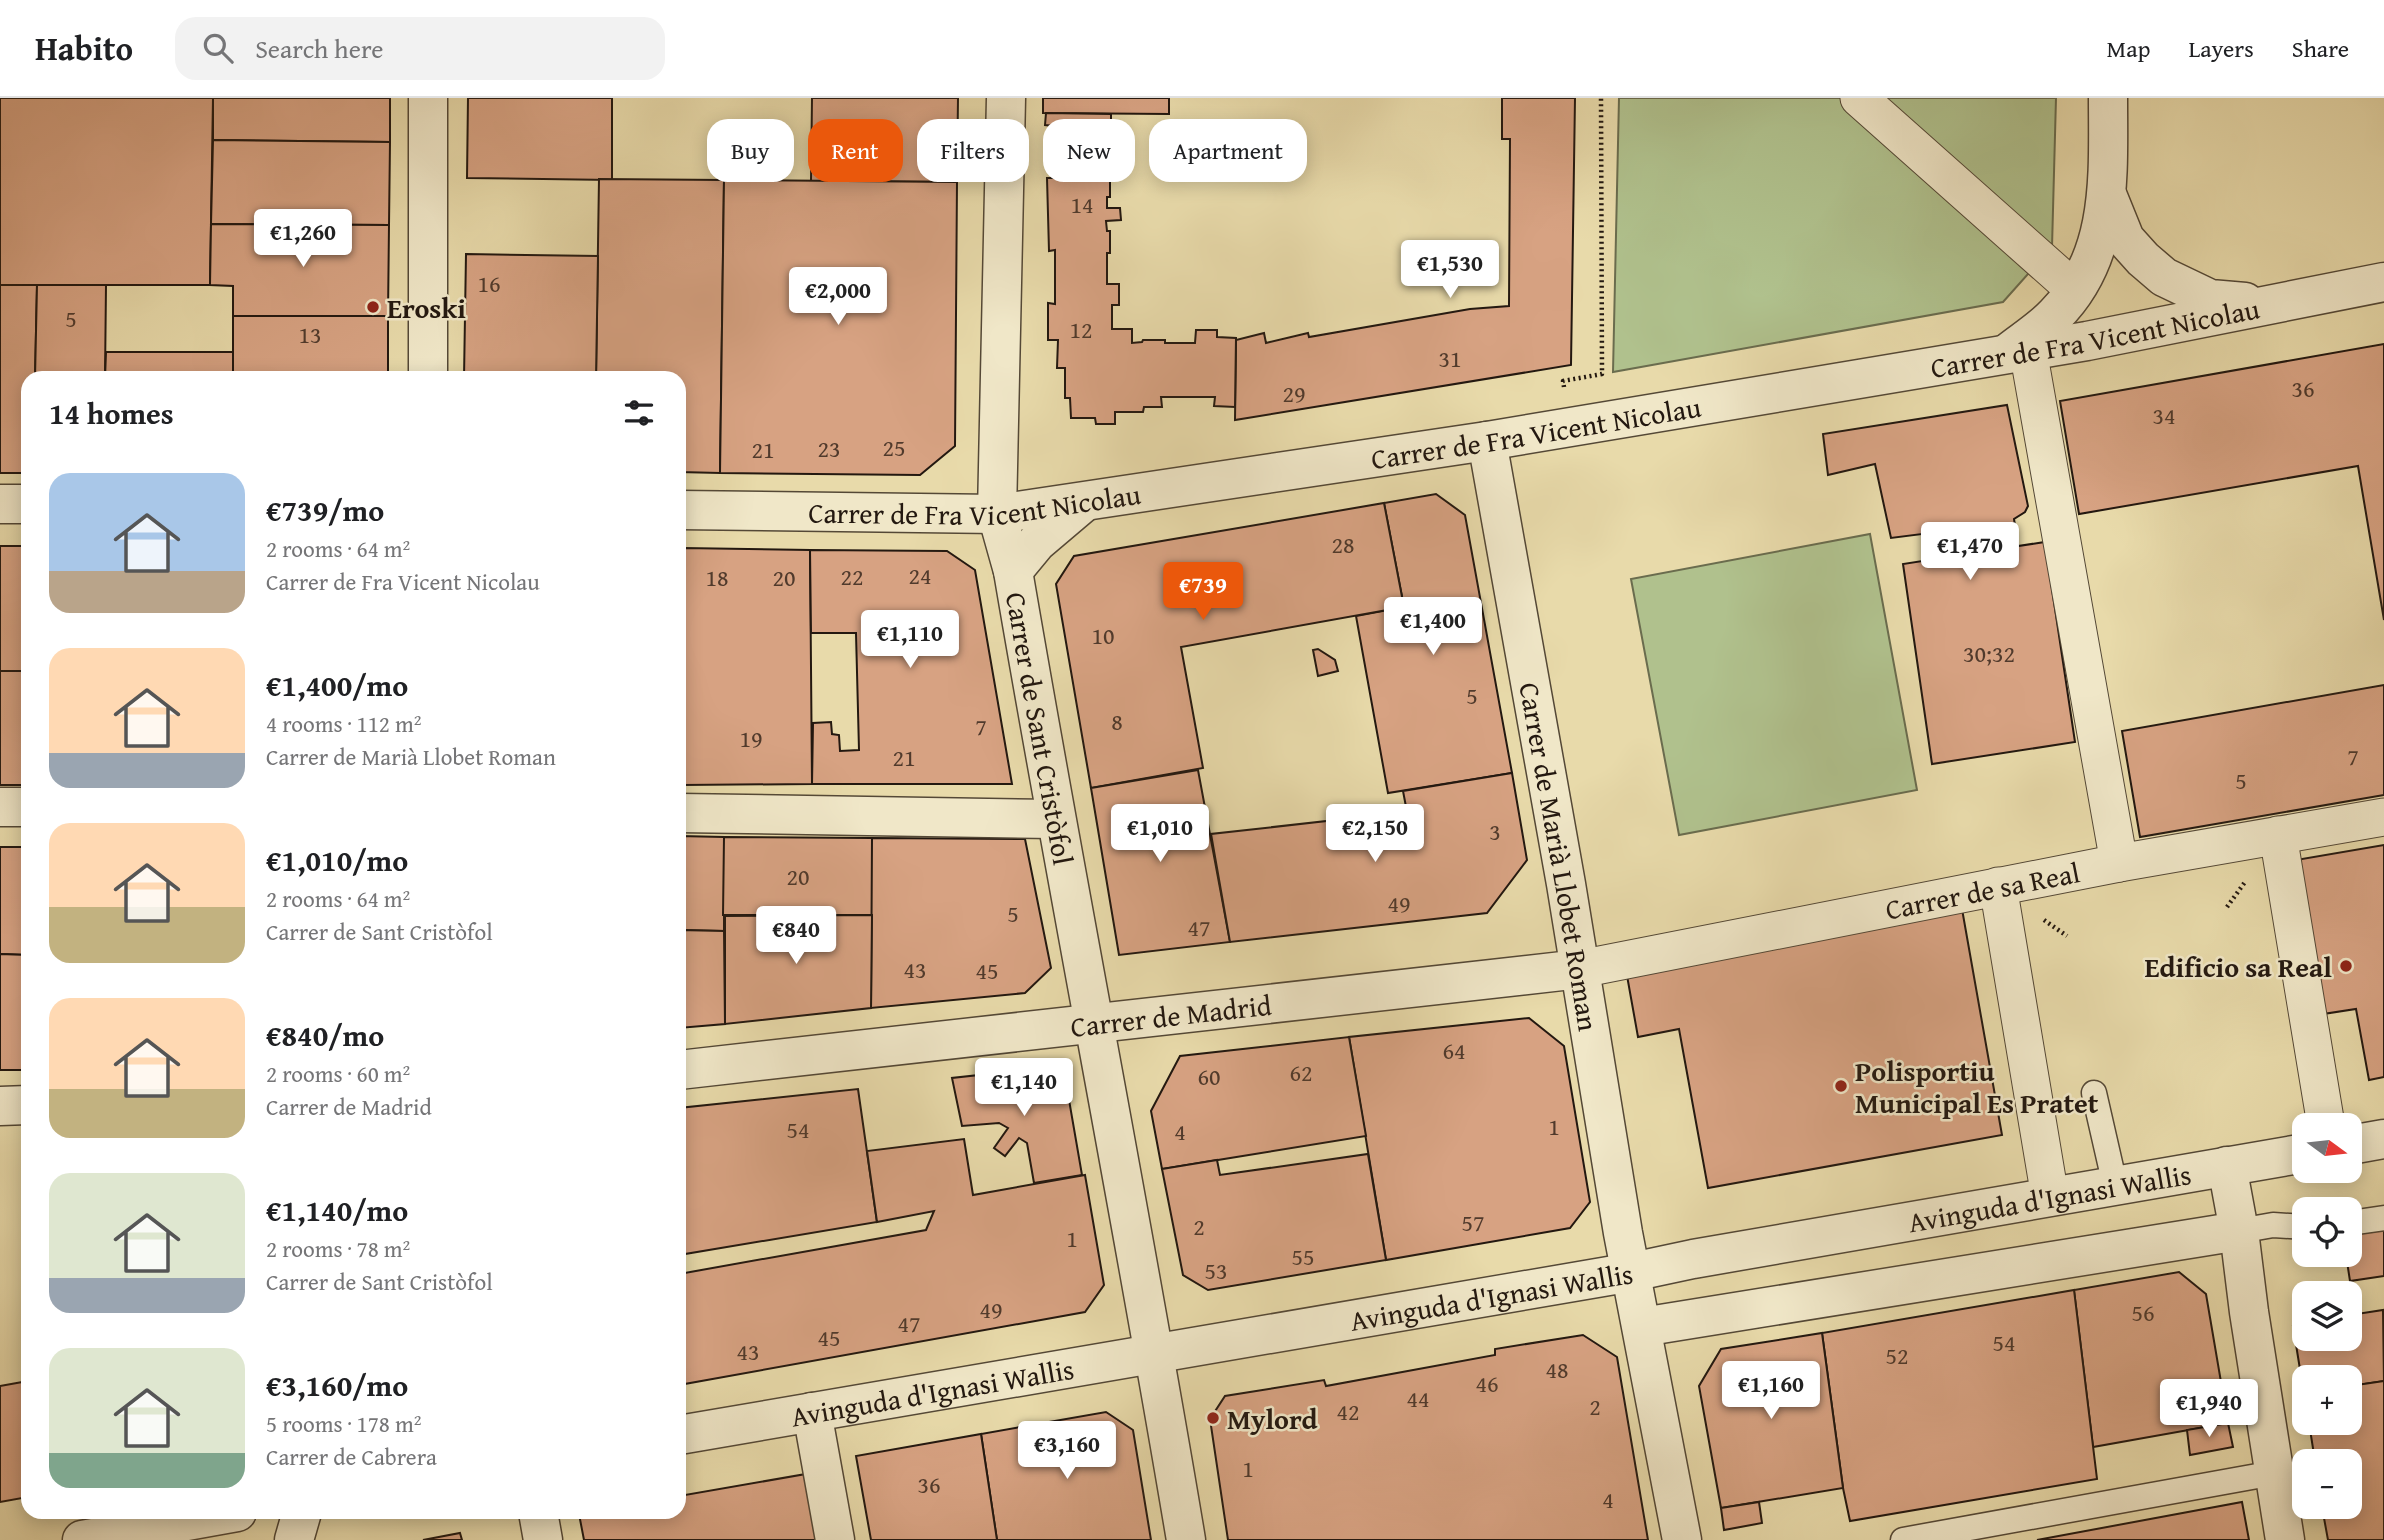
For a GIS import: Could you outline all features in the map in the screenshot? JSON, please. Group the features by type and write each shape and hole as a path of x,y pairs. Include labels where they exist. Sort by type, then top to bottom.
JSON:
{"street":[{"path":"428,98 428,371"},
{"name":"Carrer de Sant Cristòfol","path":"1006,98 997,514 1013,571 1055,819 1155,1352 1186,1540"},
{"path":"1859,98 2075,290"},
{"path":"2108,98 2108,197 2089,268 2055,315 2020,347 2119,863"},
{"path":"2108,197 2125,239 2164,277 2210,299 2266,304"},
{"name":"Carrer de Fra Vicent Nicolau","path":"686,510 997,514 1083,503 1487,441 2020,347 2164,327 2384,282"},
{"name":"Carrer de Marià Llobet Roman","path":"1487,441 1580,969 1623,1233 1682,1540"},
{"path":"1013,571 1037,542 1083,503"},
{"path":"0,504 21,504"},
{"path":"0,807 21,807"},
{"path":"686,813 1055,819"},
{"name":"Carrer de sa Real","path":"1580,969 2119,863 2384,817"},
{"path":"2278,835 2324,1113"},
{"path":"1997,887 2050,1197"},
{"name":"Carrer de Madrid","path":"686,1069 1580,969"},
{"path":"0,1106 21,1105"},
{"path":"2362,1143 2384,1139"},
{"name":"Avinguda d'Ignasi Wallis","path":"686,1434 1632,1272 1693,1259 2292,1155"},
{"path":"2227,1166 2285,1540"},
{"name":"Avinguda d'Ignasi Wallis","path":"1642,1327 2239,1231"},
{"path":"812,1412 835,1540"},
{"path":"82,1540 198,1519"},
{"path":"294,1540 300,1519"},
{"path":"539,1519 543,1540"}],"lane":[{"path":"2094,1093 2115,1185"},
{"path":"2362,1221 2384,1218"},
{"path":"2239,1231 2273,1225 2292,1226"},
{"path":"1903,1540 2274,1473"}],"path":[{"path":"1569,427 1563,381 1602,374 1601,98"}],"green space":[{"path":"1619,98 2056,98 2052,247 2003,302 1613,372"},
{"path":"1870,534 1917,790 1679,835 1631,579"}],"building":[{"path":"0,98 213,98 210,285 0,285"},
{"path":"213,98 390,98 390,142 213,140"},
{"path":"468,98 612,98 612,180 467,178"},
{"path":"812,98 958,98 958,119 917,119 917,182 903,182 903,119 812,119"},
{"path":"1043,98 1169,98 1169,114 1043,113"},
{"path":"1502,98 1575,98 1571,365 1235,420 1236,340 1264,333 1266,343 1308,333 1309,337 1470,309 1509,306 1510,139 1502,139"},
{"path":"1046,113 1111,114 1111,119 1046,119"},
{"path":"213,140 390,142 389,225 211,224"},
{"path":"599,179 724,182 720,473 686,472 686,371 596,371"},
{"path":"724,182 957,182 955,446 920,475 720,473"},
{"path":"1047,182 1110,182 1107,208 1120,208 1121,220 1106,221 1107,231 1110,231 1107,284 1119,284 1119,305 1112,305 1112,329 1132,329 1132,343 1165,340 1165,343 1195,343 1196,330 1217,330 1217,337 1236,338 1235,407 1214,406 1215,397 1161,397 1162,407 1144,407 1143,412 1115,412 1115,424 1096,424 1095,418 1071,418 1070,398 1065,398 1065,368 1057,368 1058,340 1048,340 1048,303 1055,304 1055,250 1049,251"},
{"path":"211,224 389,225 388,316 233,316 233,286 210,285"},
{"path":"466,254 598,256 596,371 464,371"},
{"path":"0,285 37,285 35,371 21,371 21,473 0,473"},
{"path":"37,285 106,285 105,371 35,371"},
{"path":"233,316 388,316 388,371 233,371"},
{"path":"2384,344 2384,620 2358,466 2079,514 2060,401"},
{"path":"106,352 233,352 233,371 105,371"},
{"path":"2007,405 2028,506 2025,512 2014,519 2018,546 2045,542 2075,742 1932,764 1903,564 1974,553 1969,528 1891,538 1875,464 1828,475 1823,434"},
{"path":"1436,494 1465,515 1512,773 1388,793 1356,616 1404,607 1384,503"},
{"path":"1384,503 1404,607 1181,647 1203,768 1091,788 1056,584 1074,556"},
{"path":"0,546 21,546 21,671 0,671"},
{"path":"686,548 810,550 812,784 686,785"},
{"path":"810,550 947,551 975,570 1012,784 812,784 813,723 831,722 832,734 839,735 840,751 859,750 856,633 811,633"},
{"path":"1318,649 1335,660 1338,671 1318,676 1313,650"},
{"path":"0,671 21,671 21,785 0,785"},
{"path":"2384,685 2384,795 2140,837 2122,731"},
{"path":"1198,770 1230,942 1119,955 1091,788"},
{"path":"1512,773 1527,860 1487,913 1230,942 1211,834 1407,812 1403,791"},
{"path":"686,836 724,837 724,931 686,930"},
{"path":"724,837 872,838 872,915 723,915"},
{"path":"872,838 1025,839 1051,968 1025,993 871,1008"},
{"name":"Edificio sa Real","path":"2384,845 2384,1077 2369,1080 2356,1009 2323,1014 2296,860"},
{"path":"0,847 21,847 21,955 0,954"},
{"name":"Polisportiu Municipal Es Pratet","path":"1962,909 2002,1135 1708,1188 1679,1029 1638,1037 1626,970"},
{"path":"872,915 871,1008 725,1024 725,916"},
{"path":"686,930 724,931 725,1024 686,1027"},
{"path":"0,954 21,955 21,1070 0,1070"},
{"path":"1529,1018 1564,1046 1590,1202 1570,1228 1386,1260 1349,1037"},
{"path":"1349,1037 1366,1136 1162,1169 1151,1111 1180,1056"},
{"path":"1035,1069 1068,1094 1082,1175 1034,1183 1027,1143 1019,1138 1005,1156 994,1148 1008,1128 999,1123 962,1126 952,1078"},
{"path":"858,1089 877,1222 686,1254 686,1107"},
{"path":"964,1139 973,1195 1085,1175 1104,1285 1085,1312 686,1384 686,1273 926,1230 934,1211 877,1222 867,1151"},
{"path":"1368,1154 1386,1260 1208,1290 1183,1275 1162,1169 1217,1160 1220,1175"},
{"path":"2384,1225 2384,1276 2350,1281 2348,1267 2362,1267 2362,1229"},
{"path":"2179,1272 2206,1294 2228,1423 2093,1447 2074,1290"},
{"path":"2074,1290 2097,1479 1850,1521 1822,1333"},
{"path":"2383,1310 2384,1381 2362,1384 2362,1365 2299,1365 2297,1351 2362,1351 2362,1313"},
{"path":"1822,1333 1843,1488 1721,1508 1699,1386 1721,1349"},
{"path":"1583,1335 1617,1357 1648,1540 1228,1540 1210,1419 1225,1396 1324,1380 1326,1386 1495,1355 1495,1349"},
{"path":"2384,1381 2384,1540 2328,1540 2324,1519 2362,1519 2362,1449 2313,1449 2311,1435 2362,1435 2362,1384"},
{"path":"21,1382 21,1498 0,1502 0,1386"},
{"path":"1106,1412 1133,1430 1151,1540 997,1540 981,1434"},
{"path":"2228,1423 2233,1447 2190,1455 2187,1430"},
{"path":"981,1434 997,1540 871,1540 856,1456"},
{"path":"806,1474 818,1540 584,1540 580,1519 686,1519 686,1495"},
{"path":"1759,1502 1762,1523 1724,1530 1721,1508"},
{"path":"2242,1502 2249,1540 2037,1540"},
{"path":"460,1533 462,1540 423,1540"}],"place":[{"name":"Eroski","path":"373,307"},
{"name":"Edificio sa Real","path":"2346,966"},
{"name":"Polisportiu Municipal Es Pratet","path":"1841,1086"},
{"name":"Mylord","path":"1213,1418"}]}
